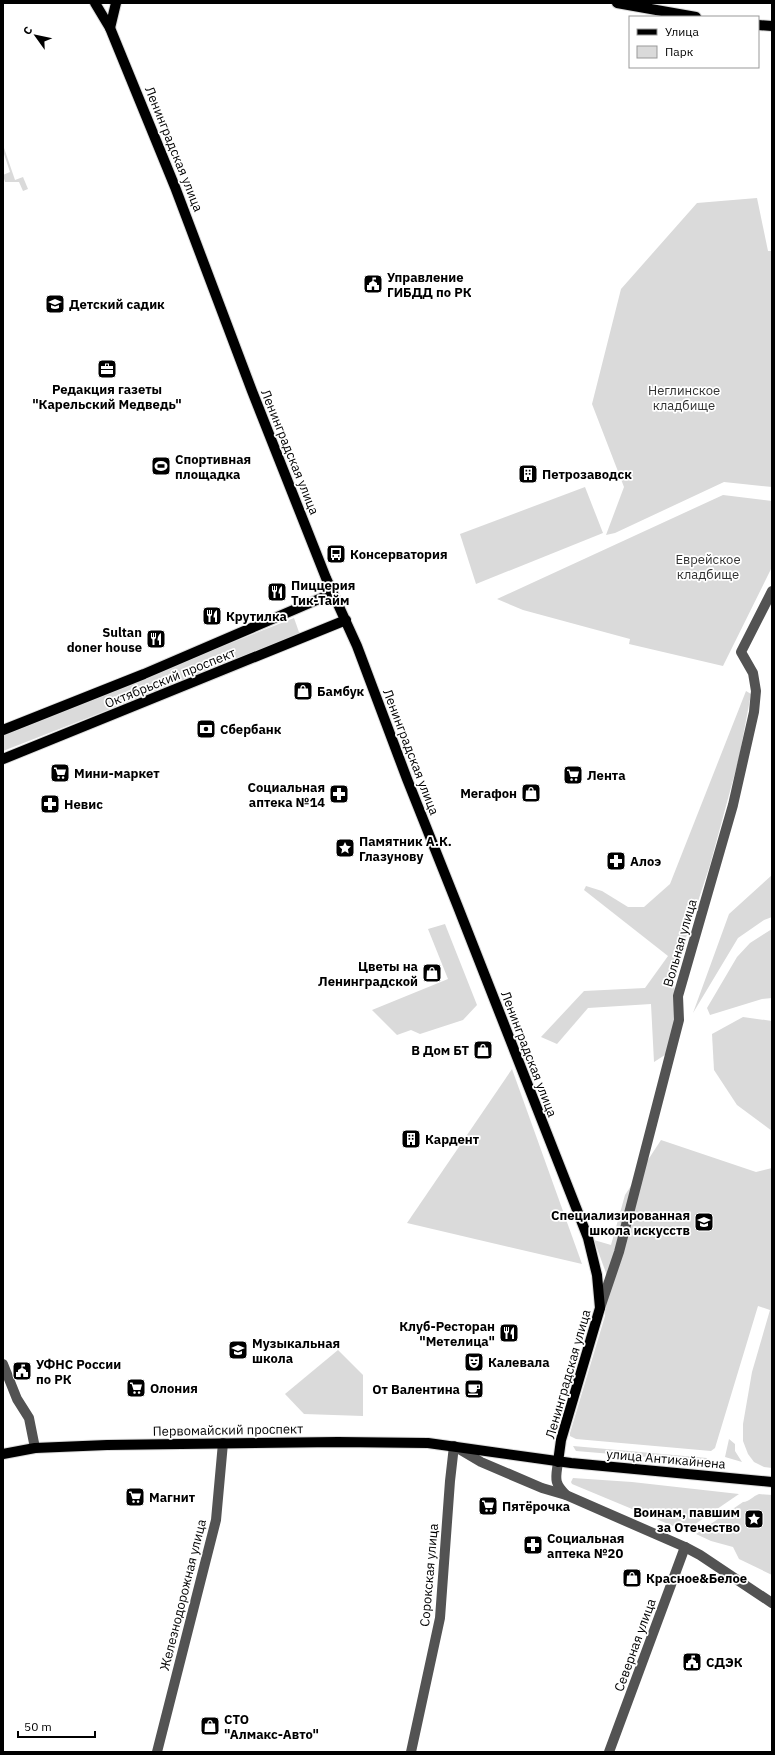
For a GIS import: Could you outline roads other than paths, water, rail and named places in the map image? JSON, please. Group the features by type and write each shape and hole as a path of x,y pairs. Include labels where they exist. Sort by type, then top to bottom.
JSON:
{"main road":[{"name":"Ленинградская улица","path":"95,3 110,28 175,187 252,391 333,594 346,620 588,1238 597,1275 600,1308 561,1440 558,1462"},
{"path":"110,28 116,3"},
{"path":"617,3 690,16"},
{"path":"759,25 772,26"},
{"name":"Октябрьский проспект","path":"3,730 144,674 333,594"},
{"name":"Октябрьский проспект","path":"3,759 346,620"},
{"name":"Первомайский проспект","path":"3,1454 35,1448 223,1442 365,1441 428,1443 558,1462"},
{"name":"улица Антикайнена","path":"558,1462 772,1482"}],"street":[{"name":"Вольная улица","path":"600,1308 619,1252 680,1020 678,996 733,805 754,712 756,692 753,673 741,652 772,591"},
{"path":"3,1364 17,1399 29,1418 35,1448"},
{"name":"Железнодорожная улица","path":"157,1752 216,1520 223,1442"},
{"name":"Первомайский проспект","path":"454,1446 481,1462 542,1488 566,1495 685,1547 700,1555 772,1603"},
{"name":"Сорокская улица","path":"411,1752 440,1618 454,1446"},
{"name":"Ленинградская улица","path":"558,1462 556,1481 558,1487 566,1495"},
{"name":"Северная улица","path":"609,1752 685,1547"}],"place":[{"name":"Управление ГИБДД по РК","path":"373,284"},
{"name":"Детский садик","path":"55,304"},
{"name":"Редакция газеты \"Карельский Медведь\"","path":"107,369"},
{"name":"Спортивная площадка","path":"161,466"},
{"name":"Петрозаводск","path":"528,474"},
{"name":"Консерватория","path":"336,554"},
{"name":"Пиццерия Тик-Тайм","path":"277,592"},
{"name":"Крутилка","path":"212,616"},
{"name":"Sultan doner house","path":"156,639"},
{"name":"Бамбук","path":"303,691"},
{"name":"Сбербанк","path":"206,729"},
{"name":"Мини-маркет","path":"60,773"},
{"name":"Лента","path":"573,775"},
{"name":"Мегафон","path":"531,793"},
{"name":"Социальная аптека №14","path":"339,794"},
{"name":"Невис","path":"50,804"},
{"name":"Памятник А.К. Глазунову","path":"345,848"},
{"name":"Алоэ","path":"616,861"},
{"name":"Цветы на Ленинградской","path":"432,973"},
{"name":"В Дом БТ","path":"483,1050"},
{"name":"Кардент","path":"411,1139"},
{"name":"Специализированная школа искусств","path":"704,1222"},
{"name":"Клуб-Ресторан \"Метелица\"","path":"509,1333"},
{"name":"Музыкальная школа","path":"238,1350"},
{"name":"Калевала","path":"474,1362"},
{"name":"УФНС России по РК","path":"22,1371"},
{"name":"Олония","path":"136,1388"},
{"name":"От Валентина","path":"474,1389"},
{"name":"Магнит","path":"135,1497"},
{"name":"Пятёрочка","path":"488,1506"},
{"name":"Воинам, павшим за Отечество","path":"754,1519"},
{"name":"Социальная аптека №20","path":"533,1545"},
{"name":"Красное&Белое","path":"632,1578"},
{"name":"СДЭК","path":"692,1662"},
{"name":"СТО \"Алмакс-Авто\"","path":"210,1726"}],"park label":[{"name":"Неглинское кладбище","path":"684,398"},
{"name":"Еврейское кладбище","path":"708,566"}]}
